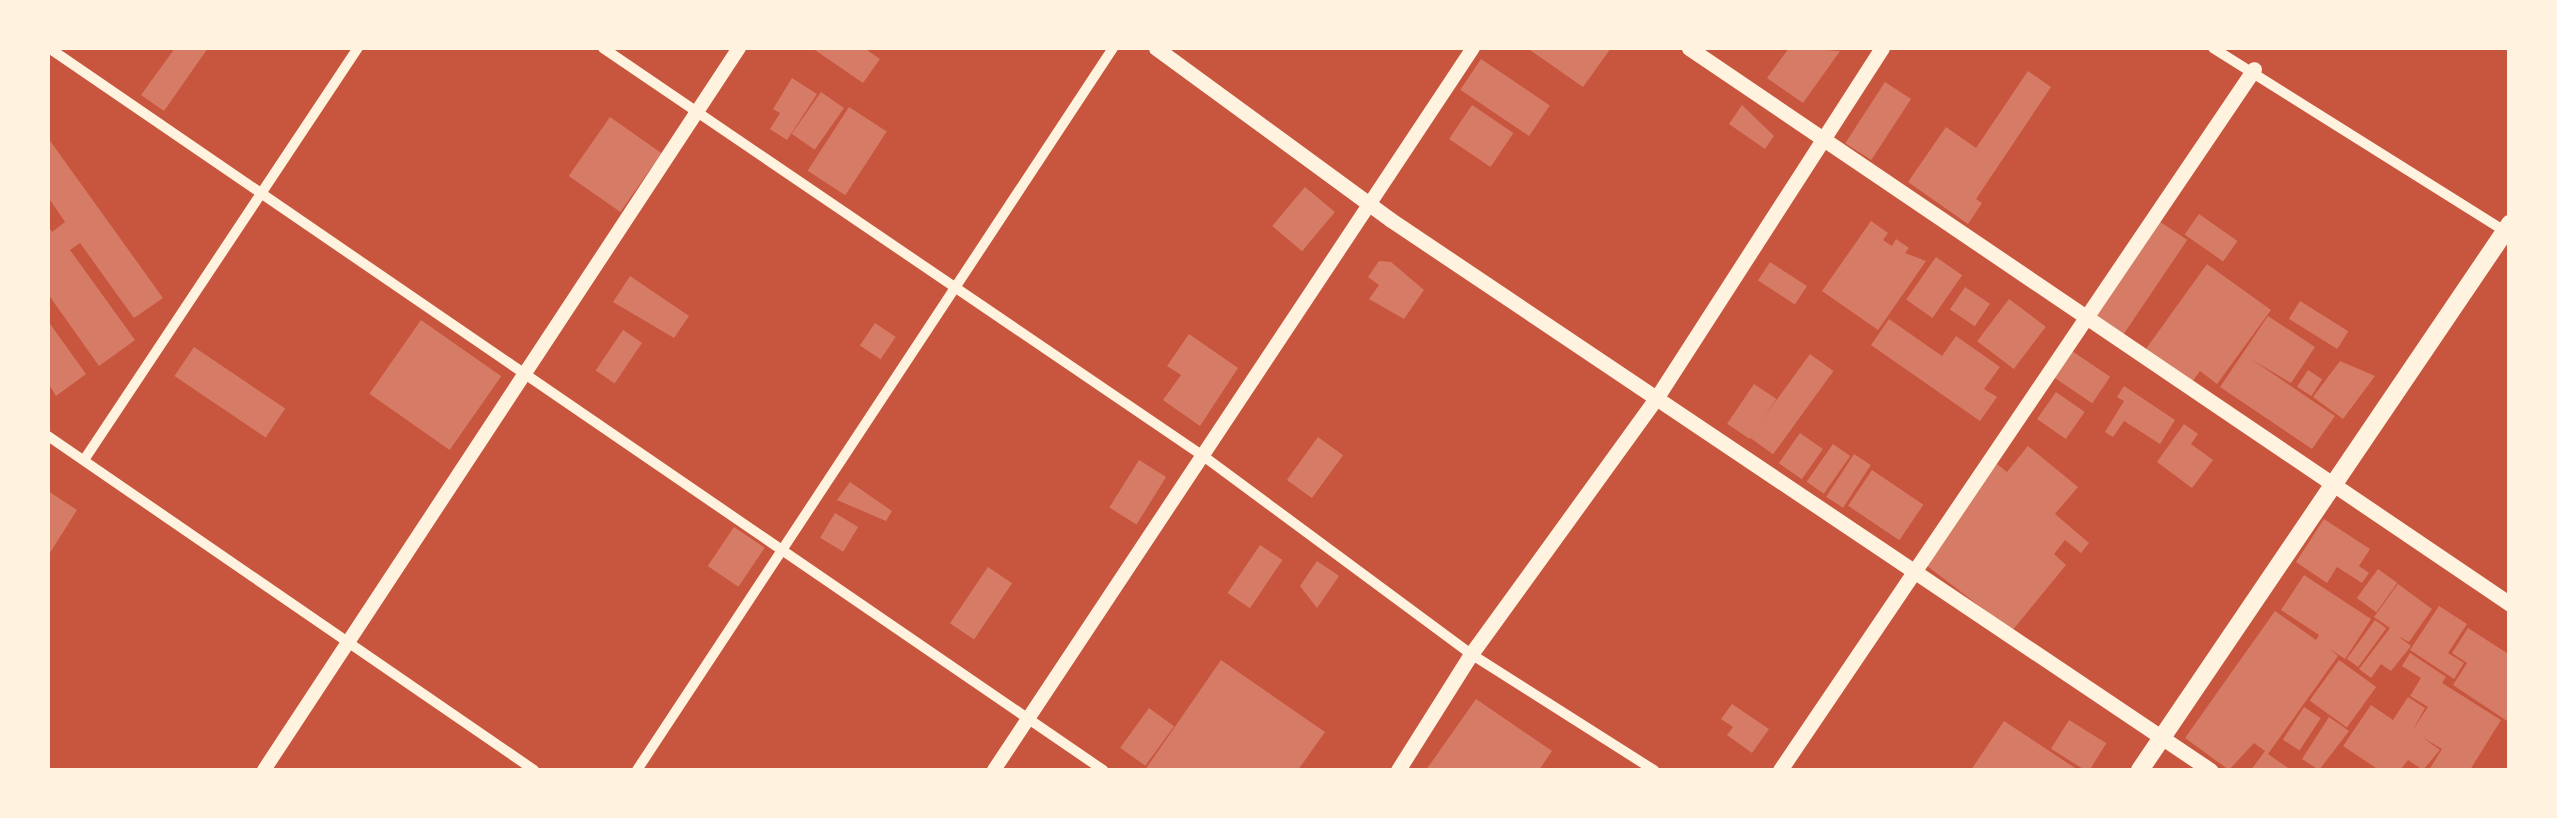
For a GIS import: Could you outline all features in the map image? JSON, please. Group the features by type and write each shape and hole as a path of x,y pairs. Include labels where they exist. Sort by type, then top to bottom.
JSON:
{"main road":[{"path":"1156,48 1368,203 1914,567 2210,770"},
{"path":"1689,48 2082,318 2332,480 2510,604"},
{"path":"1398,770 1470,654 1656,396 1882,48"},
{"path":"1780,770 2082,318 2254,69"},
{"path":"2140,770 2332,480 2508,229"}],"street":[{"path":"49,48 264,191 779,551 1103,770"},
{"path":"84,460 358,48"},
{"path":"604,48 1206,458 1470,654 1654,770"},
{"path":"264,770 522,372 739,48"},
{"path":"637,770 1113,48"},
{"path":"994,770 1206,458 1368,203 1473,48"},
{"path":"2213,48 2254,69 2508,229"},
{"path":"48,436 534,770"}],"building":[{"path":"175,48 208,48 164,111 141,95"},
{"path":"812,48 864,48 880,59 863,83"},
{"path":"1527,48 1611,48 1583,87"},
{"path":"1789,48 1840,51 1803,103 1767,78"},
{"path":"1481,59 1550,105 1529,136 1460,90"},
{"path":"2028,71 2051,87 1976,199 1982,203 1968,224 1908,182 1946,127 1976,148"},
{"path":"792,78 817,94 787,140 770,129 780,113 773,109"},
{"path":"1885,82 1911,99 1871,160 1845,143"},
{"path":"821,92 844,108 815,150 792,134"},
{"path":"1472,105 1513,133 1491,167 1449,139"},
{"path":"1742,105 1774,136 1765,149 1729,124"},
{"path":"849,107 887,132 845,195 808,171"},
{"path":"610,117 662,153 620,212 569,176"},
{"path":"48,138 163,298 134,318 80,243 70,250 135,340 99,366 48,294 48,225 52,232 65,222 48,197"},
{"path":"1305,187 1335,212 1302,251 1272,226"},
{"path":"2199,214 2238,241 2223,261 2185,234"},
{"path":"1871,221 1888,233 1883,240 1892,246 1896,239 1909,248 1905,253 1926,261 1878,330 1822,291"},
{"path":"2159,221 2187,240 2121,338 2093,319"},
{"path":"1936,257 1962,275 1932,318 1906,300"},
{"path":"1379,261 1391,262 1424,290 1404,319 1369,299 1379,285 1368,277"},
{"path":"1770,262 1807,286 1795,304 1758,280"},
{"path":"2207,264 2271,310 2217,384 2200,371 2192,382 2143,353"},
{"path":"630,276 689,316 674,338 613,302"},
{"path":"1965,287 1990,304 1975,326 1950,309"},
{"path":"2009,299 2046,327 2014,369 1977,341"},
{"path":"2300,301 2348,331 2337,349 2289,319"},
{"path":"2268,316 2315,347 2291,383 2251,359 2335,416 2312,449 2220,387"},
{"path":"1889,319 1942,356 1956,336 2000,367 1984,389 1997,397 1980,421 1871,345"},
{"path":"421,320 501,376 450,450 369,394"},
{"path":"48,321 86,374 56,396 48,383"},
{"path":"875,323 896,337 881,359 860,345"},
{"path":"623,330 642,343 615,383 596,371"},
{"path":"1189,334 1238,368 1200,426 1163,400 1181,375 1167,366"},
{"path":"194,347 285,409 266,438 174,376"},
{"path":"2072,351 2110,377 2092,403 2054,378"},
{"path":"1810,354 1833,371 1773,454 1749,437"},
{"path":"2340,361 2375,376 2343,419 2313,397"},
{"path":"2308,370 2322,379 2311,396 2297,387"},
{"path":"1754,384 1776,399 1750,439 1727,424"},
{"path":"2124,386 2175,420 2160,444 2124,421 2113,437 2105,432 2124,401 2117,397"},
{"path":"2056,392 2085,412 2066,439 2037,419"},
{"path":"2184,424 2198,434 2191,444 2213,460 2192,488 2157,462"},
{"path":"1800,433 1823,449 1802,479 1779,463"},
{"path":"1318,437 1343,455 1312,498 1287,480"},
{"path":"1833,444 1850,456 1824,494 1807,482"},
{"path":"2028,446 2078,487 2055,514 2089,543 2081,553 2065,540 2054,554 2066,565 2012,631 1922,562 1997,464 2007,472"},
{"path":"1854,454 1871,465 1843,508 1826,497"},
{"path":"1139,460 1166,477 1136,524 1109,507"},
{"path":"1872,470 1923,505 1899,540 1848,506"},
{"path":"850,482 892,511 886,521 837,500"},
{"path":"48,491 77,510 48,556"},
{"path":"835,513 858,527 843,552 820,538"},
{"path":"2324,519 2370,549 2359,566 2369,573 2362,583 2337,567 2327,583 2296,562"},
{"path":"734,527 765,548 738,587 708,566"},
{"path":"1260,545 1282,560 1250,608 1228,593"},
{"path":"1317,561 1339,576 1317,608 1300,586"},
{"path":"988,567 1012,583 974,640 950,623"},
{"path":"2378,569 2397,583 2376,612 2357,598"},
{"path":"2304,575 2371,619 2345,659 2330,649 2338,656 2268,754 2291,770 2251,770 2265,751 2254,743 2229,770 2185,738 2275,611 2316,640 2319,635 2281,610"},
{"path":"2398,584 2432,609 2409,642 2398,636 2411,646 2391,671 2381,664 2371,678 2359,669 2390,628 2374,617"},
{"path":"2439,606 2467,624 2448,653 2464,663 2454,679 2410,650"},
{"path":"2375,620 2386,628 2358,667 2347,659"},
{"path":"2468,628 2510,655 2510,723 2453,685 2467,663 2452,653"},
{"path":"2410,653 2446,677 2442,683 2501,720 2470,770 2429,770 2442,749 2422,737 2440,750 2423,770 2408,760 2400,770 2379,770 2343,746 2371,705 2393,720 2408,697 2425,708 2412,731 2428,707 2410,696 2421,678 2402,666"},
{"path":"1221,660 1325,732 1298,770 1145,770"},
{"path":"2339,660 2376,687 2347,727 2310,700"},
{"path":"1476,699 1552,751 1539,770 1426,770"},
{"path":"1732,704 1769,729 1752,753 1727,735 1733,727 1721,719"},
{"path":"2304,707 2321,718 2300,751 2283,740"},
{"path":"1149,708 1174,726 1145,766 1120,748"},
{"path":"2329,717 2349,731 2319,770 2302,759"},
{"path":"2069,720 2106,743 2090,770 2051,749"},
{"path":"2004,721 2078,770 1971,770"}]}
